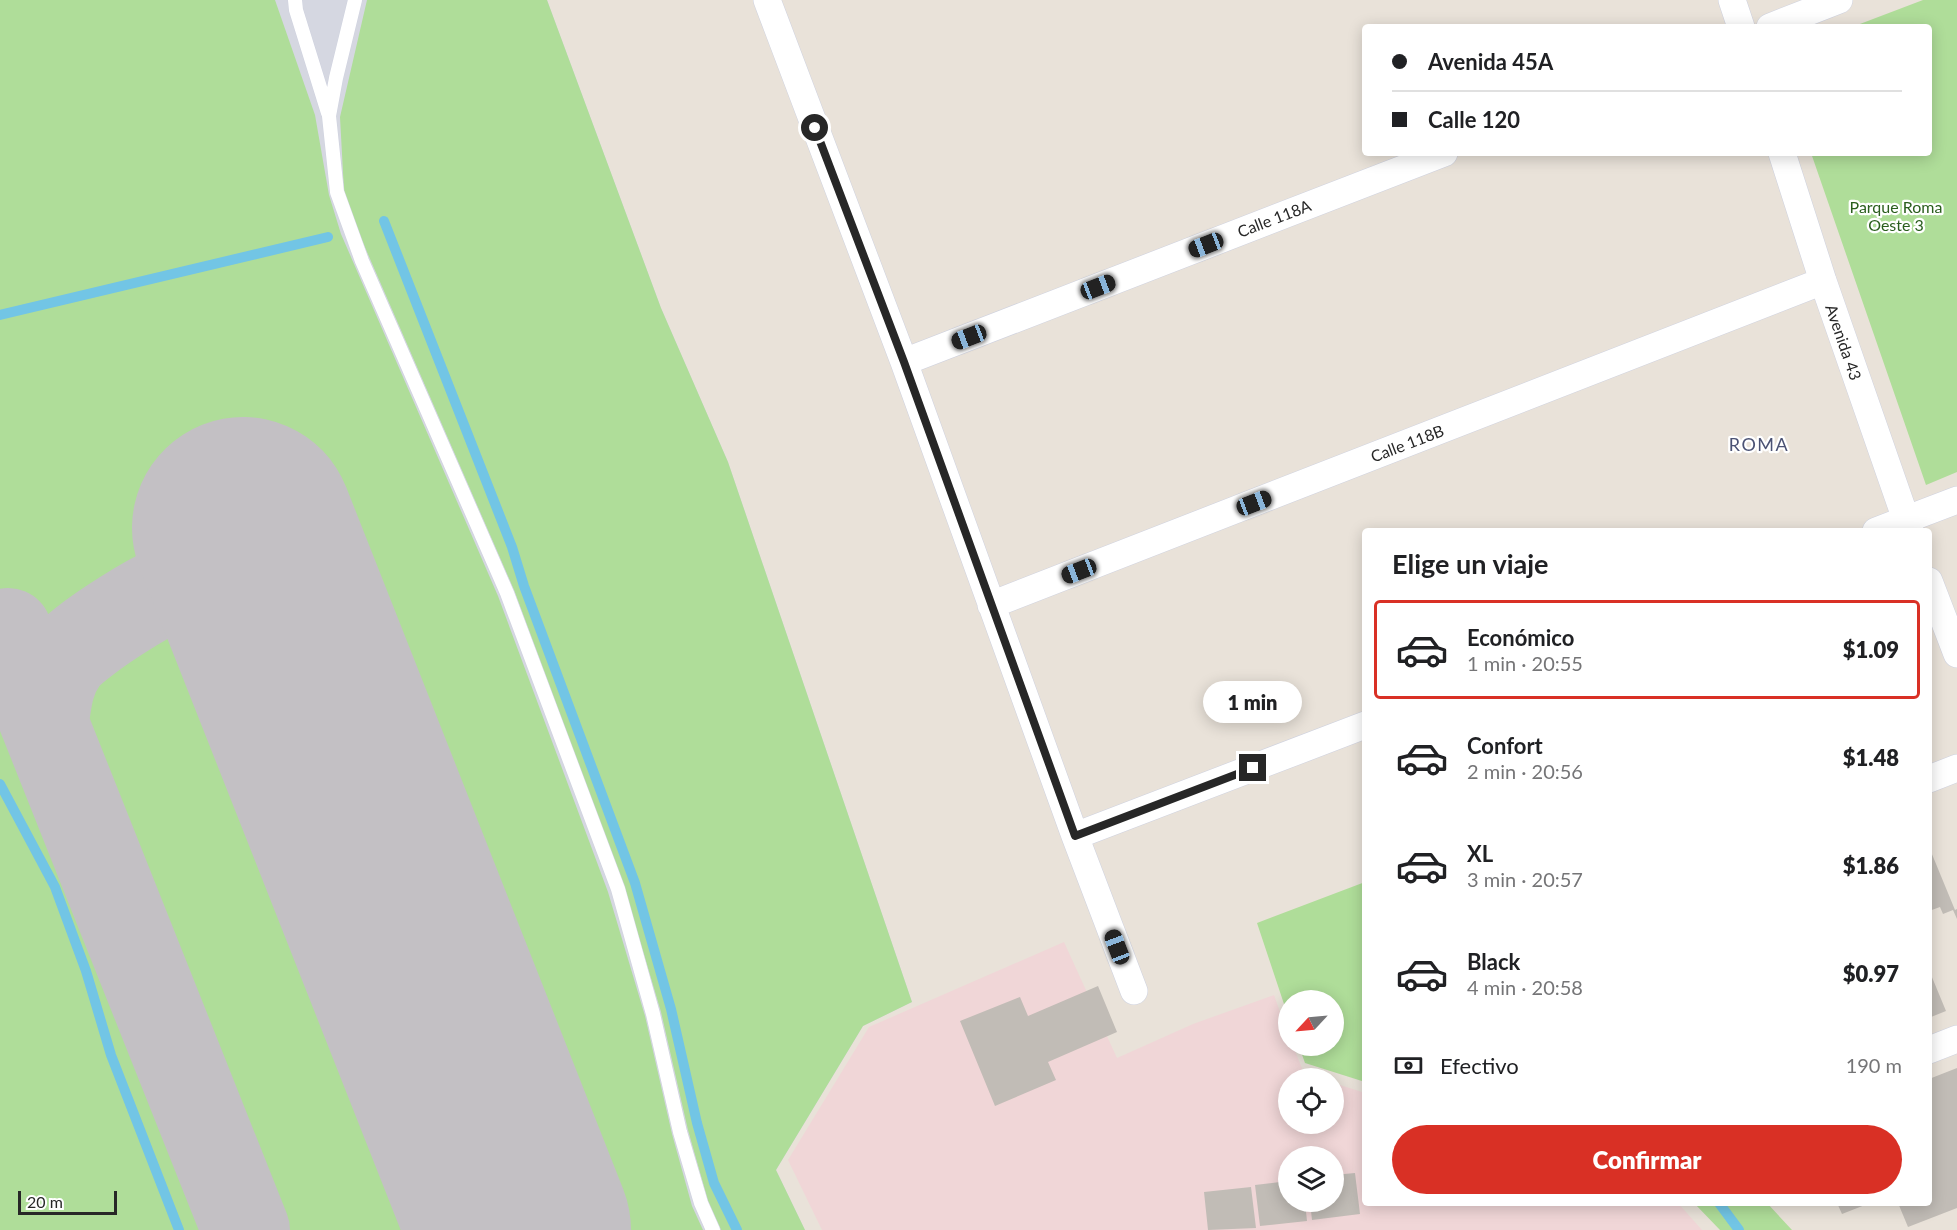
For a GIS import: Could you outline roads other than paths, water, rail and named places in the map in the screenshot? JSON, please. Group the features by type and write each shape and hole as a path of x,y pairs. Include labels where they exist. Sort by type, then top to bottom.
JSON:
{"street":[{"path":"767,0 904,362 1075,836 1134,992"},
{"path":"1732,0 1740,24"},
{"path":"1778,24 1839,0"},
{"name":"Calle 118A","path":"904,362 1436,156"},
{"name":"Avenida 43","path":"1783,156 1907,526"},
{"name":"Calle 118B","path":"991,605 1823,281"},
{"path":"1907,526 1957,500"},
{"path":"1932,589 1957,654"},
{"path":"1075,836 1362,726"},
{"path":"1932,778 1957,768"},
{"path":"1932,1049 1957,1039"}],"lane":[{"path":"295,0 296,10 329,116 337,192 362,261 507,593 618,889 653,1014 686,1152 701,1203 713,1230"},
{"path":"329,116 355,0"}],"waterway":[{"path":"384,221 512,547 524,586 635,883 671,1009 697,1123 714,1183 737,1230"},
{"path":"0,315 328,237"},
{"path":"0,784 55,887 86,971 111,1055 179,1230"},
{"path":"1721,1206 1739,1230"}],"district":[{"name":"ROMA","path":"1759,444"}],"park label":[{"name":"Parque Roma Oeste 3","path":"1896,215"}]}
